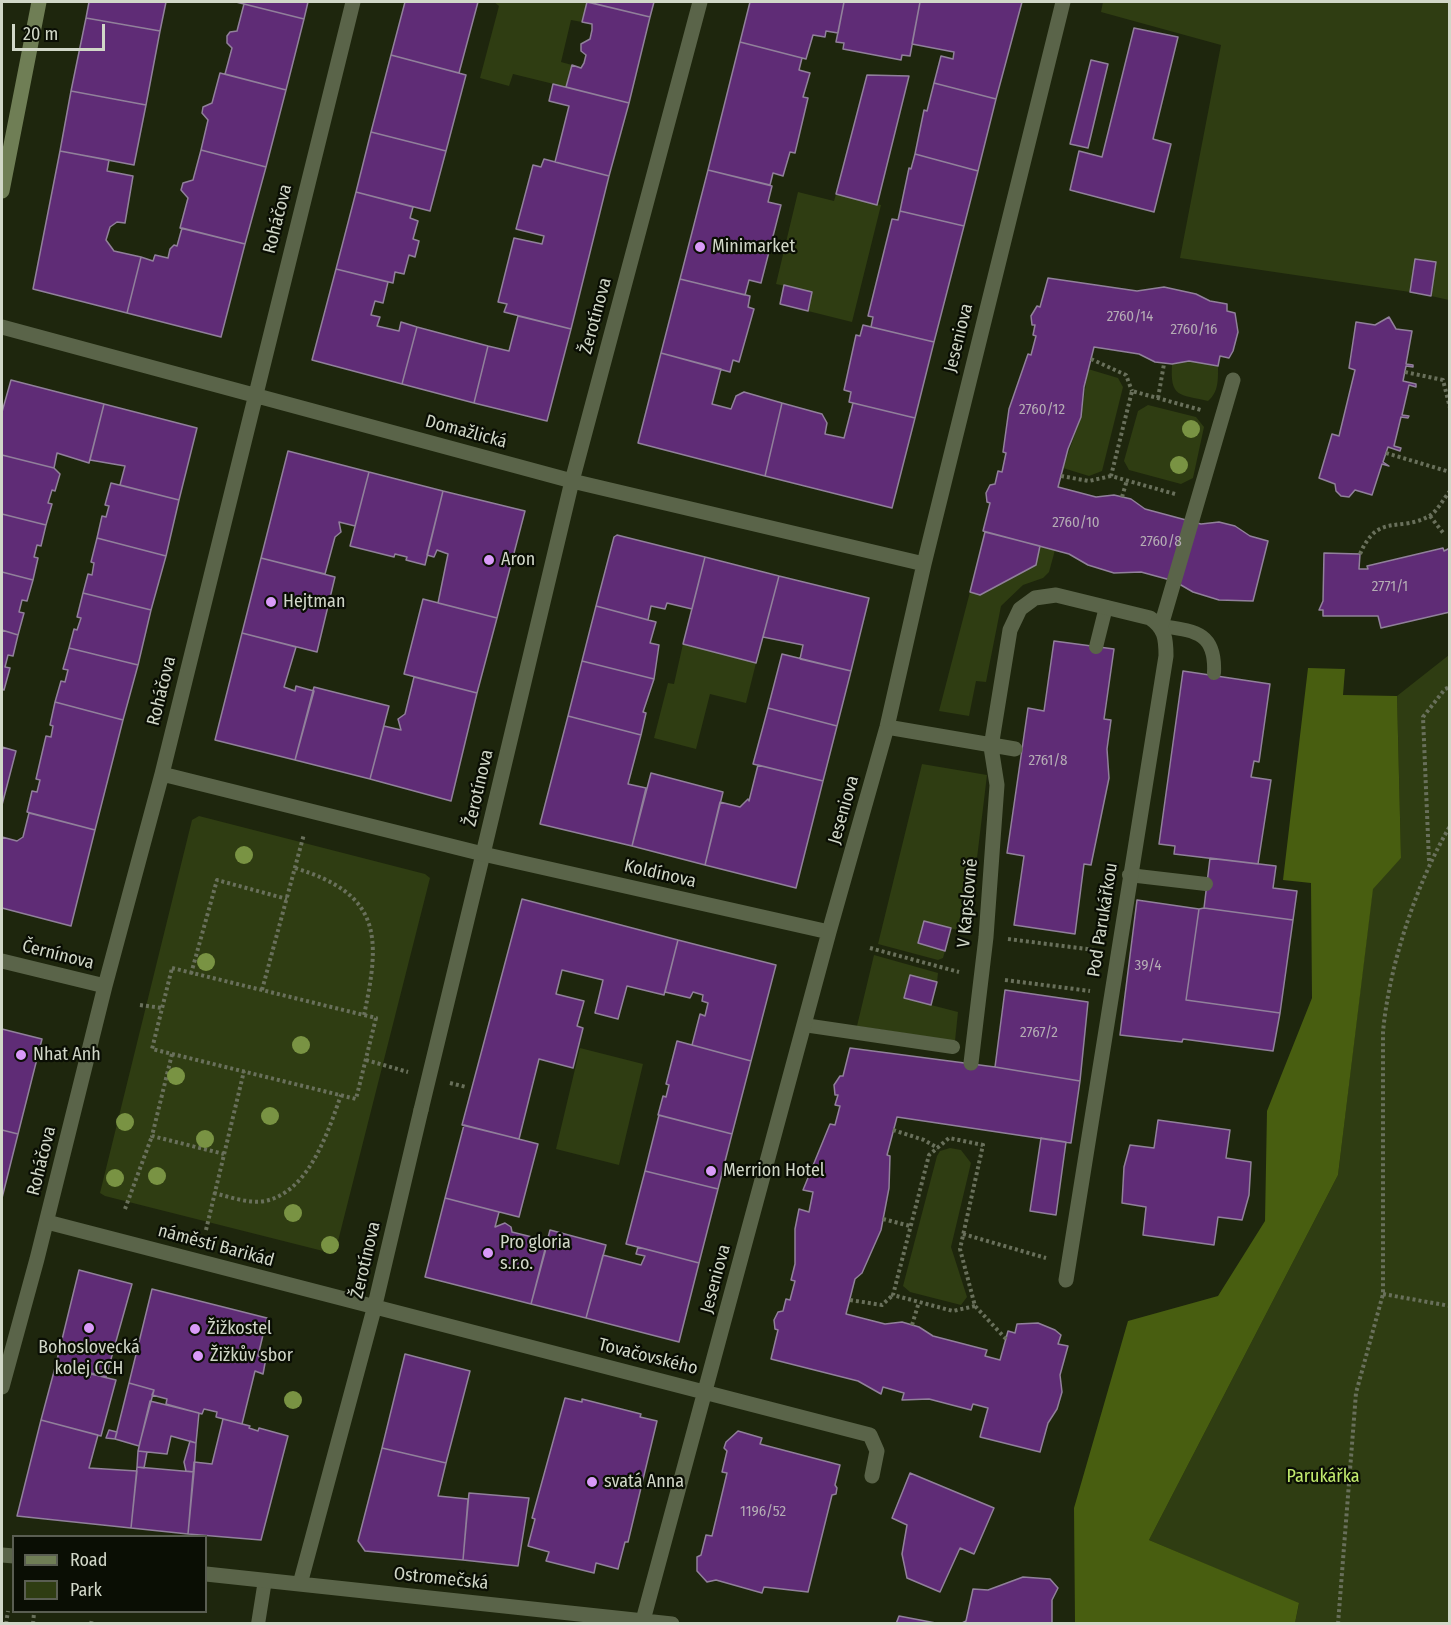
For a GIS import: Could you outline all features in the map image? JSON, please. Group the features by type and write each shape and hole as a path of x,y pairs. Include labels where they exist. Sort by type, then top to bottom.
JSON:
{"main road":[{"path":"2,191 39,2"}],"street":[{"name":"Roháčova","path":"2,1387 47,1222 105,986 162,774 353,2"},
{"name":"Žerotínova","path":"300,1584 374,1309 572,481 700,2"},
{"name":"Jeseniova","path":"642,1622 706,1392 828,932 887,727 924,564 1063,2"},
{"name":"Domažlická","path":"2,327 572,481 924,564"},
{"path":"1106,607 1150,618 1161,626 1233,380"},
{"name":"V Kapslovně","path":"972,1063 986,937 997,785 990,747 1010,630 1020,609 1035,598 1056,596 1106,607"},
{"name":"Pod Parukářkou","path":"1066,1280 1166,656 1166,639 1161,626"},
{"path":"887,727 990,747 1015,749"},
{"path":"162,774 483,854"},
{"name":"Koldínova","path":"483,854 828,932"},
{"name":"Černínova","path":"2,961 105,986"},
{"name":"náměstí Barikád","path":"47,1222 374,1309"},
{"name":"Tovačovského","path":"374,1309 870,1435 877,1451 872,1476"},
{"name":"Ostromečská","path":"207,1574 642,1622 672,1623"}],"lane":[{"path":"1096,647 1106,607"},
{"path":"1161,626 1194,631 1204,638 1215,658 1214,673"},
{"path":"1130,875 1206,884"},
{"path":"804,1025 953,1047"},
{"path":"258,1623 265,1580"}],"path":[{"path":"1091,359 1126,375 1132,391 1111,476"},
{"path":"1158,398 1164,364"},
{"path":"1405,372 1443,380 1449,408"},
{"path":"1132,391 1222,416"},
{"path":"1386,453 1449,472"},
{"path":"1061,476 1089,481 1111,476 1199,500"},
{"path":"1122,497 1127,480"},
{"path":"1360,554 1367,537 1377,529 1430,516 1449,491"},
{"path":"1430,516 1444,534"},
{"path":"1429,861 1423,717 1449,687"},
{"path":"1338,1623 1356,1393 1383,1294 1383,1032 1386,1000 1429,861 1449,826"},
{"path":"262,990 304,834"},
{"path":"295,868 339,886 354,898 369,918 373,935 373,953 364,1015"},
{"path":"191,974 217,880 287,899"},
{"path":"986,937 1118,952"},
{"path":"172,968 364,1015 376,1018 356,1099 152,1049 172,968"},
{"path":"140,1005 162,1008"},
{"path":"125,1209 152,1136 172,1054"},
{"path":"206,1230 244,1071"},
{"path":"214,1193 239,1200 265,1201 288,1192 298,1183 318,1149 341,1095"},
{"path":"893,1130 924,1140 938,1148"},
{"path":"152,1136 224,1154"},
{"path":"850,1300 882,1305 893,1295 929,1155 949,1137 983,1145 960,1249 975,1306 1006,1339"},
{"path":"883,1219 910,1226"},
{"path":"963,1234 1047,1258"},
{"path":"1383,1294 1449,1306"},
{"path":"893,1295 953,1311 975,1306"},
{"path":"912,1325 919,1302"},
{"path":"6,1623 8,1611"},
{"path":"33,1623 34,1613"}],"green space":[{"path":"494,2 587,2 582,22 571,20 561,62 572,65 566,87 513,74 509,86 480,78 499,6"},
{"path":"1103,2 1449,2 1449,300 1431,296 1435,261 1415,259 1410,292 1180,258 1221,45 1101,12"},
{"path":"798,192 834,201 836,194 881,205 852,322 808,311 812,292 776,284"},
{"path":"1189,361 1218,366 1216,389 1208,401 1183,395 1175,389 1172,364"},
{"path":"1088,369 1118,378 1123,387 1102,471 1089,476 1063,468 1081,417"},
{"path":"1148,405 1196,417 1204,427 1193,478 1181,484 1129,470 1124,461 1138,411"},
{"path":"1040,546 1055,550 1049,572 1043,578 1023,585 1001,606 986,682 976,681 969,716 939,711 970,592 980,595 1036,565"},
{"path":"683,644 756,663 746,703 710,694 696,749 654,738 668,683 674,684"},
{"name":"Parukářka","path":"1449,655 1449,1623 1295,1623 1299,1604 1149,1540 1338,1175 1373,885 1401,858 1397,696"},
{"path":"1308,668 1345,669 1343,695 1397,696 1401,858 1373,889 1338,1175 1149,1540 1299,1603 1295,1623 1075,1623 1074,1508 1128,1321 1218,1296 1265,1221 1267,1111 1312,998 1311,883 1283,880"},
{"path":"922,764 987,775 968,933 924,921 918,943 945,951 943,958 938,960 878,944"},
{"path":"199,816 425,874 430,878 336,1249 331,1253 100,1193 192,820"},
{"path":"874,955 938,973 937,982 910,976 904,998 958,1012 955,1041 857,1026"},
{"path":"580,1048 643,1064 619,1165 556,1149"},
{"path":"950,1148 961,1150 971,1163 951,1247 967,1297 961,1305 910,1292 903,1286 937,1156 940,1151"}],"building":[{"path":"89,2 166,2 160,31 86,18"},
{"path":"236,2 308,2 304,19"},
{"path":"405,2 478,2 459,73 391,55"},
{"path":"587,2 650,17 629,103 566,87 572,65 581,68 584,63 586,55 581,51 581,44 590,39 592,24 582,22"},
{"path":"588,2 654,2 650,17"},
{"path":"750,2 844,2 838,33 826,31 825,37 813,35 806,59 740,42"},
{"path":"844,2 920,2 910,56 902,55 901,60 843,49 844,43 836,42"},
{"path":"920,2 1022,2 996,99 934,83 941,56 953,59 954,52 912,44"},
{"path":"244,4 304,19 286,90 225,74 232,48 227,43 227,36 230,32 237,31"},
{"path":"86,18 160,31 146,105 71,91"},
{"path":"1134,28 1178,37 1153,139 1171,144 1154,212 1070,190 1079,151 1102,157"},
{"path":"740,42 802,58 799,70 810,73 803,97 808,98 795,153 790,152 783,176 773,173 770,185 708,170"},
{"path":"391,55 466,75 446,151 371,132"},
{"path":"1091,60 1108,64 1088,148 1070,144"},
{"path":"220,73 286,90 266,167 201,150 208,120 202,113 203,107 212,103"},
{"path":"867,75 909,76 877,205 836,194"},
{"path":"934,83 996,99 978,171 915,154 924,110 927,111"},
{"path":"553,84 629,103 609,176 555,162 569,106 549,101"},
{"path":"71,91 146,105 134,165 60,151"},
{"path":"371,132 446,151 430,211 356,192"},
{"path":"201,150 266,167 245,244 180,228 188,198 181,190 183,183 193,180"},
{"path":"60,151 109,160 107,171 133,176 125,223 117,222 110,227 106,240 114,251 141,257 127,313 33,289"},
{"path":"915,154 978,171 964,226 900,211 909,168 911,169"},
{"path":"544,159 609,176 571,329 504,312 507,304 498,302 514,238 542,244 544,236 516,229 533,165 541,167"},
{"path":"708,170 772,186 768,202 781,205 761,283 749,280 745,295 680,279"},
{"path":"356,192 413,207 410,218 418,221 413,239 419,241 415,257 409,255 404,274 395,272 393,283 336,269"},
{"path":"900,211 964,226 934,342 871,327 873,317 868,316 892,219 898,220"},
{"path":"182,228 245,244 221,337 127,313 141,257 153,261 155,255 168,258 170,249 174,245 177,246"},
{"path":"1415,259 1436,262 1431,296 1410,292"},
{"path":"336,269 388,282 383,303 375,301 371,315 380,317 377,326 399,331 401,322 417,327 402,384 312,360"},
{"path":"1048,278 1137,291 1164,287 1227,304 1227,311 1235,313 1238,332 1233,351 1229,358 1220,356 1218,366 1189,361 1172,364 1155,362 1139,354 1094,347 1084,387 1081,417 1068,449 1058,487 1096,497 1114,495 1131,499 1145,509 1201,524 1219,522 1235,526 1250,536 1268,541 1253,601 1219,600 1193,592 1174,581 1141,572 1114,573 1088,565 1069,554 983,531 990,503 987,502 986,493 990,485 995,484 998,471 1002,472 1006,453 1003,452 1009,409 1028,354 1031,355 1036,336 1033,335 1035,325 1032,325 1031,316 1037,306 1040,307"},
{"path":"680,279 750,296 748,307 754,309 739,362 733,360 730,372 661,353"},
{"path":"784,285 812,292 808,311 780,304"},
{"path":"518,316 571,329 547,421 474,403 488,346 509,351"},
{"path":"1389,317 1396,329 1412,331 1406,364 1413,365 1413,367 1406,366 1403,381 1416,384 1416,387 1409,385 1402,415 1409,416 1408,418 1401,417 1394,446 1401,448 1400,451 1388,447 1383,462 1389,466 1382,464 1372,495 1355,490 1349,497 1341,496 1336,491 1335,484 1319,478 1332,434 1339,436 1355,370 1349,368 1356,322 1375,325"},
{"path":"863,325 934,342 915,418 849,402 851,392 844,390 856,335 860,336"},
{"path":"417,327 488,346 474,403 402,384"},
{"path":"661,353 721,369 712,404 731,409 736,396 744,392 782,403 765,476 638,443"},
{"path":"11,380 104,404 89,463 57,453 54,468 2,455 2,412"},
{"path":"782,403 822,414 827,423 825,434 844,438 853,403 915,418 892,508 765,476"},
{"path":"104,404 197,428 179,500 120,485 125,466 90,460"},
{"path":"288,451 369,472 355,526 339,522 341,532 335,537 325,574 261,558"},
{"path":"2,455 54,468 60,474 55,491 52,490 48,503 52,504 46,525 2,514"},
{"path":"369,472 443,491 425,565 406,560 407,557 395,554 394,557 350,546"},
{"path":"111,483 179,500 166,556 97,538 102,516 106,517 109,506 105,505"},
{"path":"443,491 525,511 497,618 438,603 448,554 437,550 434,557 427,555"},
{"path":"2,514 46,525 41,546 37,545 34,557 38,558 33,580 2,572"},
{"path":"985,532 1040,546 1036,565 980,595 970,592"},
{"path":"617,535 705,557 692,609 667,603 665,609 651,606 648,620 596,606 614,537"},
{"path":"97,538 166,556 151,610 83,593 88,574 92,575 94,563 91,562"},
{"path":"1443,548 1444,551 1450,548 1450,612 1381,628 1378,616 1323,616 1323,610 1319,610 1323,601 1324,553 1360,554 1359,569 1368,569 1367,566"},
{"path":"705,557 779,576 756,663 683,644"},
{"path":"261,558 335,577 317,652 242,633"},
{"path":"2,572 33,580 27,601 22,600 19,612 24,613 18,635 2,630"},
{"path":"779,576 869,598 851,671 800,659 803,645 763,637"},
{"path":"83,593 151,610 138,665 69,648 74,629 77,630 81,618 77,617"},
{"path":"423,599 497,618 477,693 404,674"},
{"path":"596,606 656,622 650,643 659,645 654,679 582,661"},
{"path":"2,630 18,635 13,656 8,655 5,667 10,668 4,690 2,689"},
{"path":"242,633 296,647 284,687 295,691 296,686 314,691 295,760 215,740"},
{"path":"1054,641 1114,649 1104,719 1111,720 1107,749 1109,778 1091,865 1084,864 1075,934 1014,925 1024,856 1007,853 1028,708 1044,711"},
{"path":"69,648 138,665 123,720 55,702 61,681 65,682 68,670 63,669"},
{"path":"782,654 851,671 837,726 768,708"},
{"path":"582,661 654,679 643,712 646,713 641,735 568,716"},
{"path":"1183,671 1270,684 1259,762 1254,761 1251,777 1271,780 1258,864 1174,854 1175,846 1159,844"},
{"path":"414,677 477,693 451,801 370,779 384,726 401,730 398,719 405,714"},
{"path":"314,687 389,706 370,779 295,760"},
{"path":"55,702 123,720 95,830 27,812 32,791 37,792 40,780 36,779 46,736 51,737 53,726 50,725"},
{"path":"768,708 837,726 823,781 753,764"},
{"path":"568,716 641,735 628,784 646,788 632,846 540,824"},
{"path":"2,747 16,751 2,805"},
{"path":"758,765 823,781 796,888 705,865 720,802 740,807 748,799 749,801"},
{"path":"651,773 723,792 705,865 632,846"},
{"path":"29,813 95,830 71,926 2,908 2,837 17,841 23,837"},
{"path":"1210,858 1276,866 1273,888 1297,891 1293,920 1204,908"},
{"path":"522,899 678,940 664,995 627,986 618,1019 595,1013 603,980 562,970 556,994 584,1001 577,1026 583,1028 573,1068 539,1059 519,1139 462,1125"},
{"path":"1137,900 1199,909 1186,1000 1280,1013 1273,1051 1183,1039 1182,1042 1120,1035"},
{"path":"1199,909 1293,920 1280,1013 1186,1000"},
{"path":"924,921 951,928 945,951 918,943"},
{"path":"678,940 776,965 751,1061 692,1045 700,1014 705,1016 708,1003 702,1001 703,995 693,992 690,998 665,992"},
{"path":"910,975 937,982 931,1005 904,998"},
{"path":"1005,990 1088,1002 1080,1081 995,1067"},
{"path":"2,1029 42,1039 18,1134 2,1130"},
{"path":"677,1041 751,1061 732,1134 658,1115 663,1096 666,1097 669,1085 666,1084"},
{"path":"850,1048 1080,1081 1071,1143 897,1117 887,1155 890,1156 889,1188 881,1230 862,1273 855,1279 846,1314 885,1324 902,1322 919,1327 933,1336 987,1350 985,1356 1000,1360 1008,1331 1015,1333 1017,1324 1038,1323 1055,1330 1061,1335 1058,1344 1068,1346 1060,1375 1062,1392 1057,1409 1048,1423 1040,1452 980,1437 988,1408 973,1404 971,1410 929,1399 902,1400 904,1393 883,1387 881,1394 858,1381 771,1359 778,1330 775,1329 774,1320 778,1312 783,1311 786,1299 790,1300 795,1281 791,1280 795,1264 795,1229 799,1209 809,1212 813,1192 803,1190 830,1124 835,1125 840,1106 835,1105 838,1095 835,1095 834,1085 840,1076 843,1076"},
{"path":"659,1115 732,1134 718,1189 645,1171"},
{"path":"1158,1120 1230,1130 1226,1158 1251,1162 1249,1195 1242,1220 1218,1217 1214,1245 1143,1235 1146,1207 1122,1203 1124,1167 1130,1145 1154,1148"},
{"path":"464,1125 538,1144 519,1217 445,1198"},
{"path":"2,1130 18,1134 2,1198"},
{"path":"1041,1138 1066,1142 1056,1215 1030,1211"},
{"path":"645,1171 718,1189 699,1263 626,1244"},
{"name":"Pro gloria s.r.o.","path":"445,1198 499,1212 495,1227 505,1223 511,1227 512,1232 548,1241 531,1304 425,1277"},
{"path":"550,1230 606,1245 586,1318 531,1304"},
{"path":"638,1247 699,1263 679,1342 586,1318 603,1255 641,1265 645,1256 636,1254"},
{"path":"79,1270 132,1284 106,1377 56,1364"},
{"name":"Žižkův sbor","path":"152,1289 267,1318 258,1356 266,1358 263,1374 255,1371 242,1424 216,1417 217,1412 204,1409 202,1414 166,1404 167,1399 152,1395 154,1390 129,1383"},
{"path":"405,1354 470,1371 446,1463 382,1448"},
{"path":"56,1364 85,1372 84,1375 90,1377 91,1374 116,1380 101,1436 41,1420"},
{"path":"129,1383 154,1390 139,1446 115,1439"},
{"name":"svatá Anna","path":"565,1398 582,1402 582,1399 641,1414 640,1417 657,1421 628,1542 625,1542 618,1569 596,1563 594,1573 546,1561 549,1552 528,1546 535,1519 532,1518"},
{"path":"150,1401 199,1413 196,1443 171,1436 167,1454 138,1451"},
{"path":"223,1419 250,1426 249,1428 258,1431 259,1428 288,1436 261,1540 188,1534 194,1462 212,1464"},
{"path":"41,1420 98,1435 89,1468 137,1471 131,1528 17,1516"},
{"path":"109,1430 117,1432 115,1439 106,1438"},
{"path":"738,1431 762,1438 760,1444 840,1465 835,1485 836,1494 832,1495 808,1592 764,1587 762,1593 716,1580 707,1582 697,1571 697,1557 701,1555 706,1535 712,1536 727,1473 722,1472 727,1451 724,1448 726,1442"},
{"path":"190,1441 196,1443 194,1472 186,1471 184,1462"},
{"path":"382,1448 446,1463 438,1496 468,1499 463,1560 365,1551 358,1541"},
{"path":"138,1451 147,1452 144,1468 137,1467"},
{"path":"137,1467 194,1472 188,1534 131,1528"},
{"path":"910,1473 994,1508 974,1554 960,1548 940,1592 907,1578 902,1554 907,1525 892,1518"},
{"path":"469,1493 529,1498 518,1566 463,1560"},
{"path":"1023,1577 1050,1579 1058,1588 1052,1600 1052,1624 960,1624 966,1621 973,1589 988,1590"},
{"path":"899,1616 941,1624 896,1624"}],"place":[{"name":"Minimarket","path":"700,247"},
{"name":"Aron","path":"489,560"},
{"name":"Hejtman","path":"271,602"},
{"name":"Nhat Anh","path":"21,1055"},
{"name":"Merrion Hotel","path":"711,1171"},
{"name":"Pro gloria s.r.o.","path":"488,1253"},
{"name":"Bohoslovecká kolej CCH","path":"89,1328"},
{"name":"Žižkostel","path":"195,1329"},
{"name":"Žižkův sbor","path":"198,1356"},
{"name":"svatá Anna","path":"592,1482"}]}
